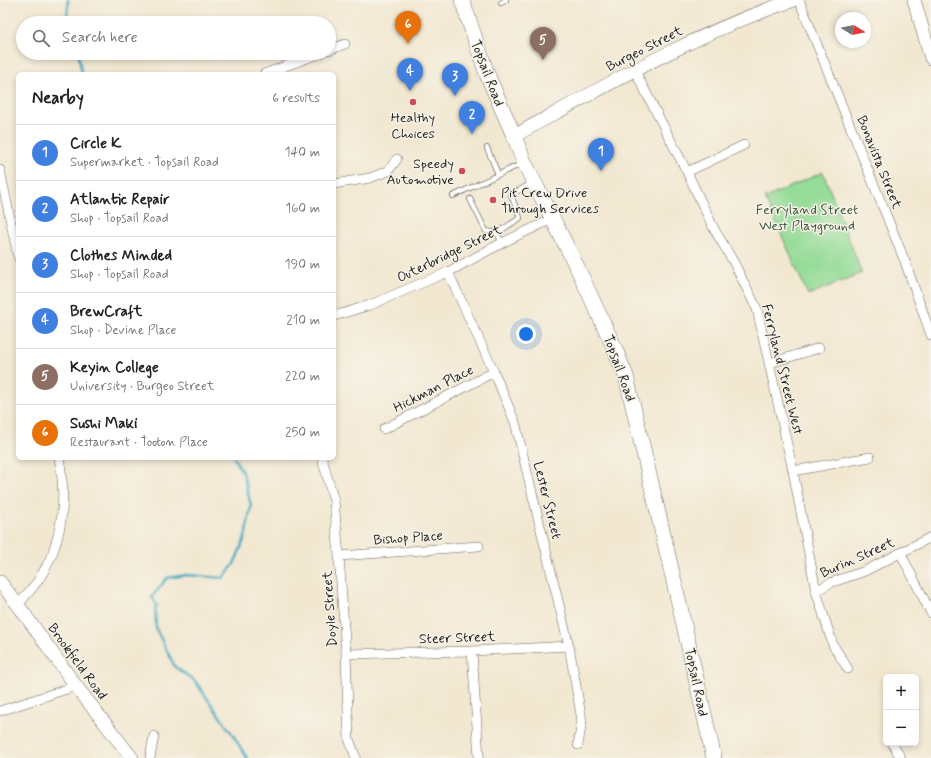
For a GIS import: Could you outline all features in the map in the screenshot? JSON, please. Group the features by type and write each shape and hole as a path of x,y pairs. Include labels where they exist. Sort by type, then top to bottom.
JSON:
{"main road":[{"name":"Topsail Road","path":"462,0 487,74 524,162 577,267 626,376 714,758"}],"street":[{"name":"Burgeo Street","path":"514,136 701,37 756,13 794,0"},
{"name":"Bonavista Street","path":"799,0 904,259 931,336"},
{"path":"914,0 931,58"},
{"path":"336,47 345,44"},
{"path":"269,72 302,60"},
{"name":"Ferryland Street West","path":"636,71 714,229 733,261 757,309 793,471 816,591 833,645 848,669"},
{"path":"687,172 744,145"},
{"path":"336,184 370,178 388,171 397,159"},
{"path":"0,170 16,247"},
{"name":"Outerbridge Street","path":"336,315 370,305 448,272 502,243 552,219"},
{"name":"Lester Street","path":"448,272 494,372 515,422 569,646 582,721 578,745"},
{"path":"770,363 818,348"},
{"name":"Hickman Place","path":"384,429 494,372"},
{"path":"793,471 870,457"},
{"path":"18,605 39,578 54,551 62,515 64,495 59,460"},
{"name":"Doyle Street","path":"323,460 334,501 346,654 349,740 356,758"},
{"name":"Burin Street","path":"816,591 830,583 865,571 901,554 919,542 931,537"},
{"name":"Bishop Place","path":"339,556 479,546"},
{"path":"901,554 931,613"},
{"name":"Brookfield Road","path":"0,582 76,686 132,758"},
{"name":"Steer Street","path":"346,654 472,651 569,646"},
{"path":"472,651 479,758"},
{"path":"0,711 76,686"},
{"path":"150,758 154,736"},
{"path":"894,746 901,758"}],"lane":[{"path":"501,3 506,0"},
{"path":"487,148 498,174"},
{"path":"453,196 524,162"},
{"path":"470,199 486,231 497,233 520,218 511,195 534,182"},
{"path":"497,233 502,243"}],"green space":[{"name":"Ferryland Street West Playground","path":"823,172 862,273 808,295 765,198"}],"waterway":[{"path":"67,16 68,0"},
{"path":"79,60 82,72"},
{"path":"235,460 243,473 251,506 245,538 234,564 223,578 186,575 167,578 152,597 157,606 155,608 156,629 175,667 195,681 233,735 247,758"}],"place":[{"name":"Sushi Maki","path":"408,44"},
{"name":"Keyin College","path":"543,60"},
{"name":"BrewCraft","path":"410,91"},
{"name":"Clothes Minded","path":"455,96"},
{"name":"Healthy Choices","path":"413,102"},
{"name":"Atlantic Repair","path":"472,134"},
{"name":"Speedy Automotive","path":"462,171"},
{"name":"Circle K","path":"601,171"},
{"name":"Pit Crew Drive Through Services","path":"493,200"}]}
